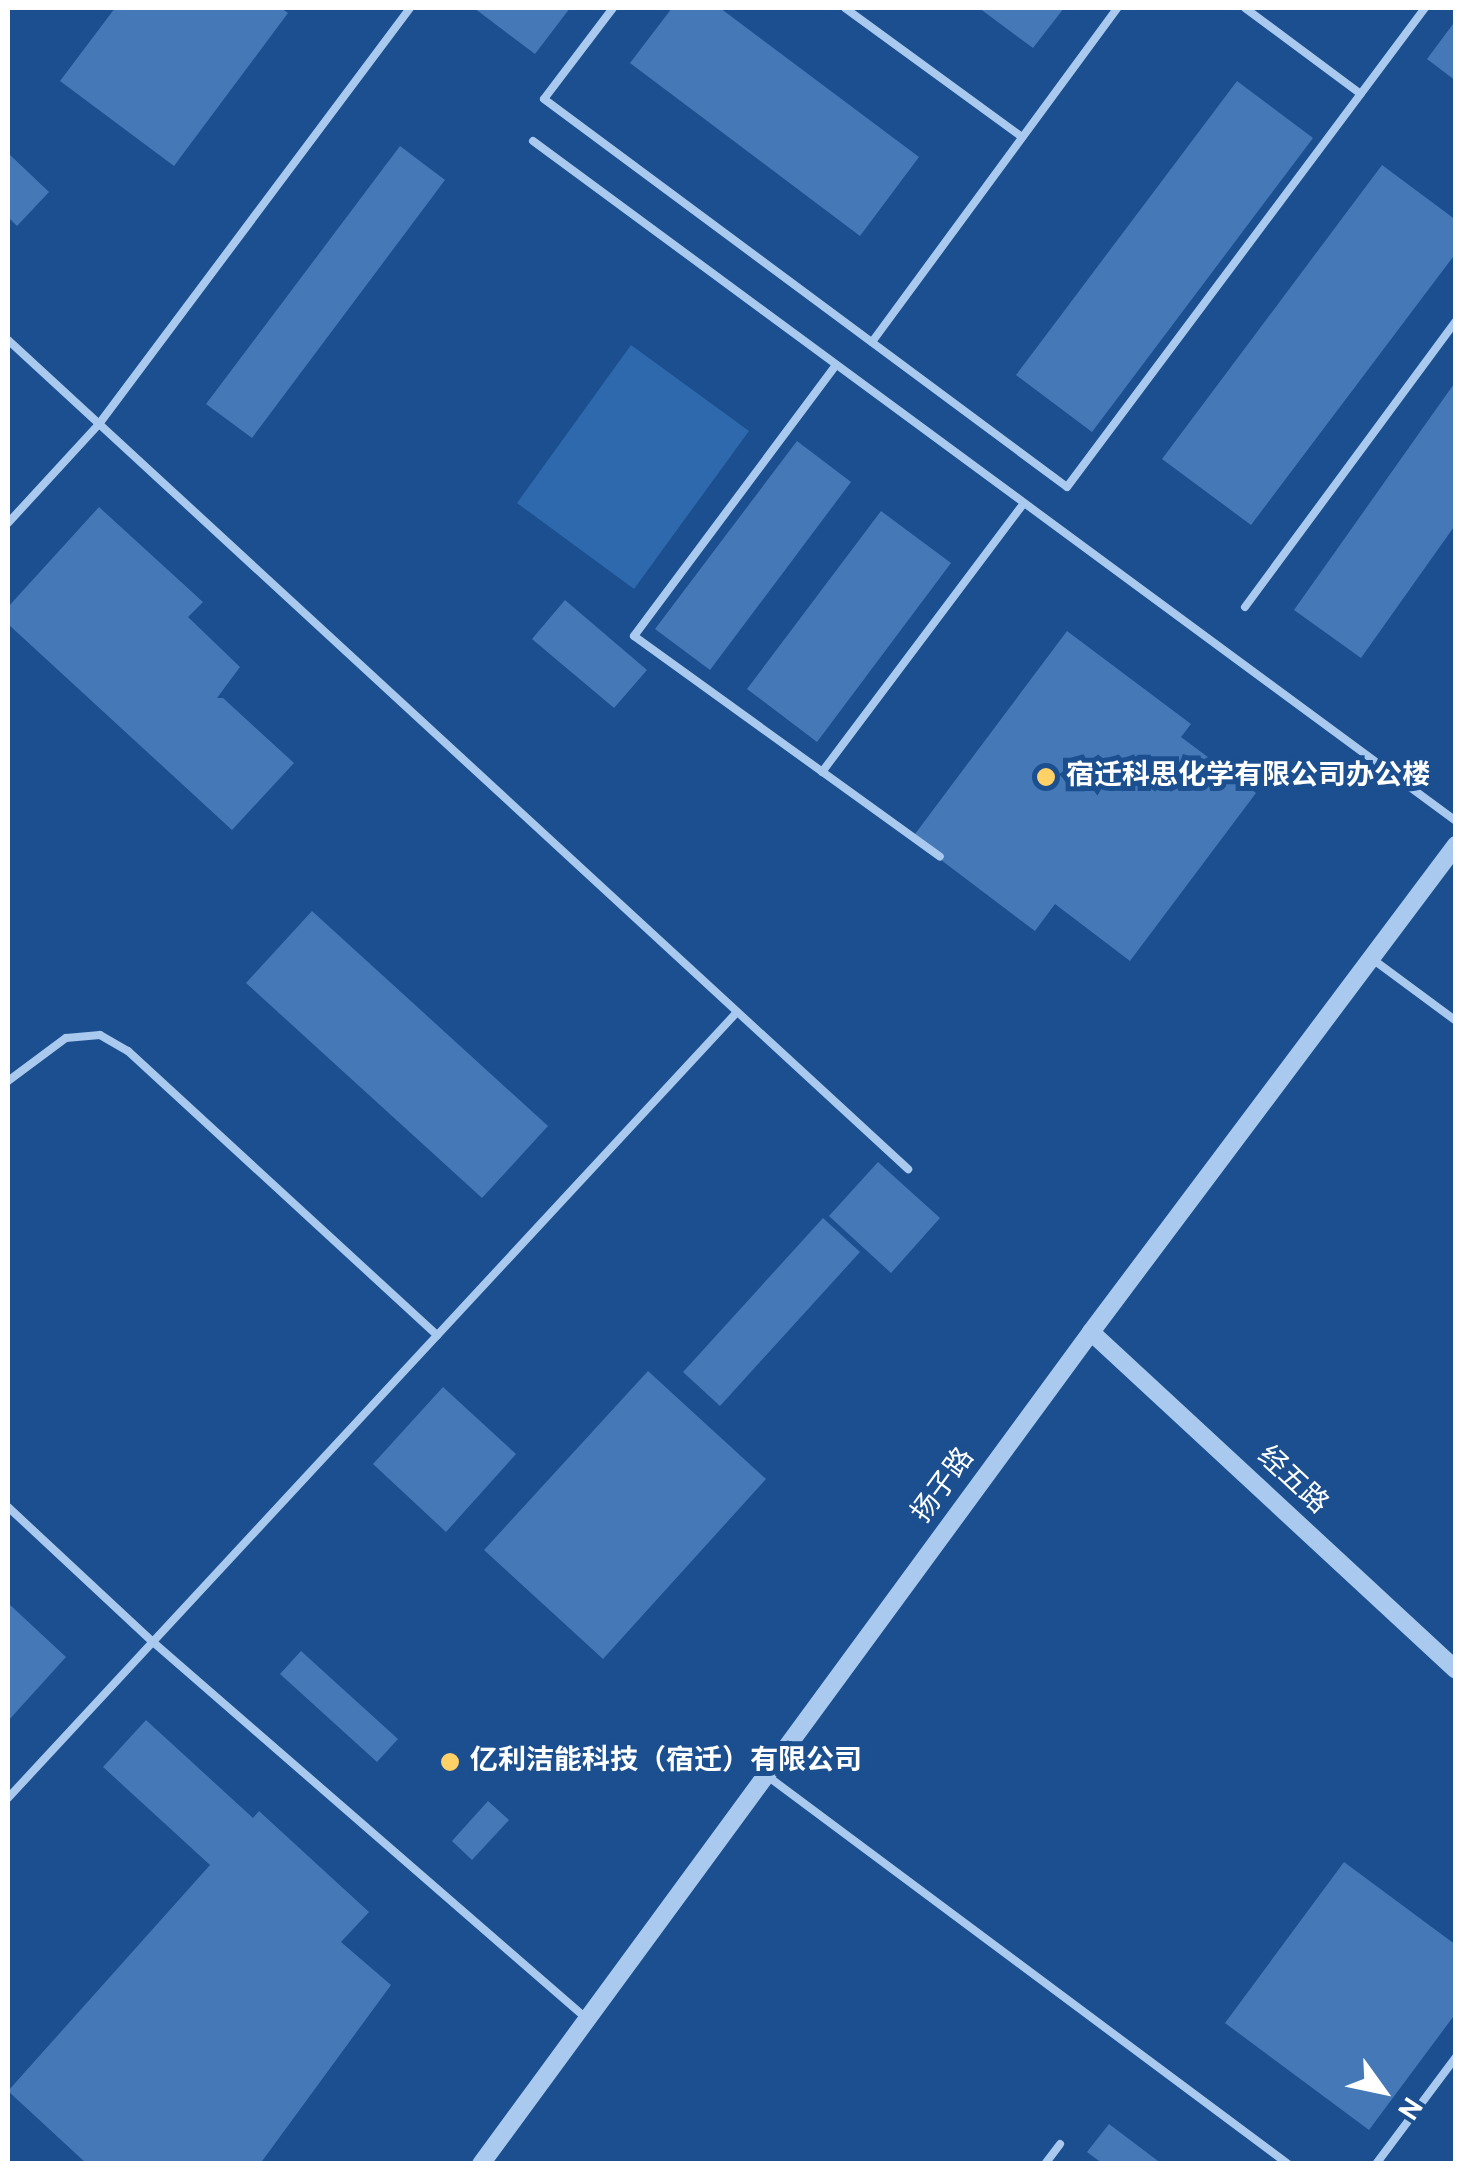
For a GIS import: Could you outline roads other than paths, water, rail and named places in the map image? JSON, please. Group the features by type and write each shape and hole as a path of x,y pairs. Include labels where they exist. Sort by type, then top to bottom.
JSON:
{"street":[{"name":"扬子路","path":"481,2164 1091,1332 1456,845"},
{"name":"经五路","path":"1091,1332 1456,1670"}],"lane":[{"path":"8,524 98,424 409,8"},
{"path":"613,8 544,99 1067,488 1425,8"},
{"path":"844,8 1022,137"},
{"path":"872,342 1118,8"},
{"path":"1244,8 1361,94"},
{"path":"532,141 1456,821"},
{"path":"1244,607 1456,321"},
{"path":"8,340 908,1169"},
{"path":"836,364 634,636 940,857"},
{"path":"822,772 1024,503"},
{"path":"1371,958 1456,1021"},
{"path":"8,1798 737,1012"},
{"path":"8,1082 66,1038 100,1035 128,1051 437,1335"},
{"path":"8,1508 153,1642 587,2018"},
{"path":"766,1775 1288,2164"},
{"path":"1376,2164 1456,2057"},
{"path":"1046,2164 1060,2144"}],"place":[{"name":"宿迁科思化学有限公司办公楼","path":"1046,777"},
{"name":"亿利洁能科技（宿迁）有限公司","path":"450,1762"}]}
